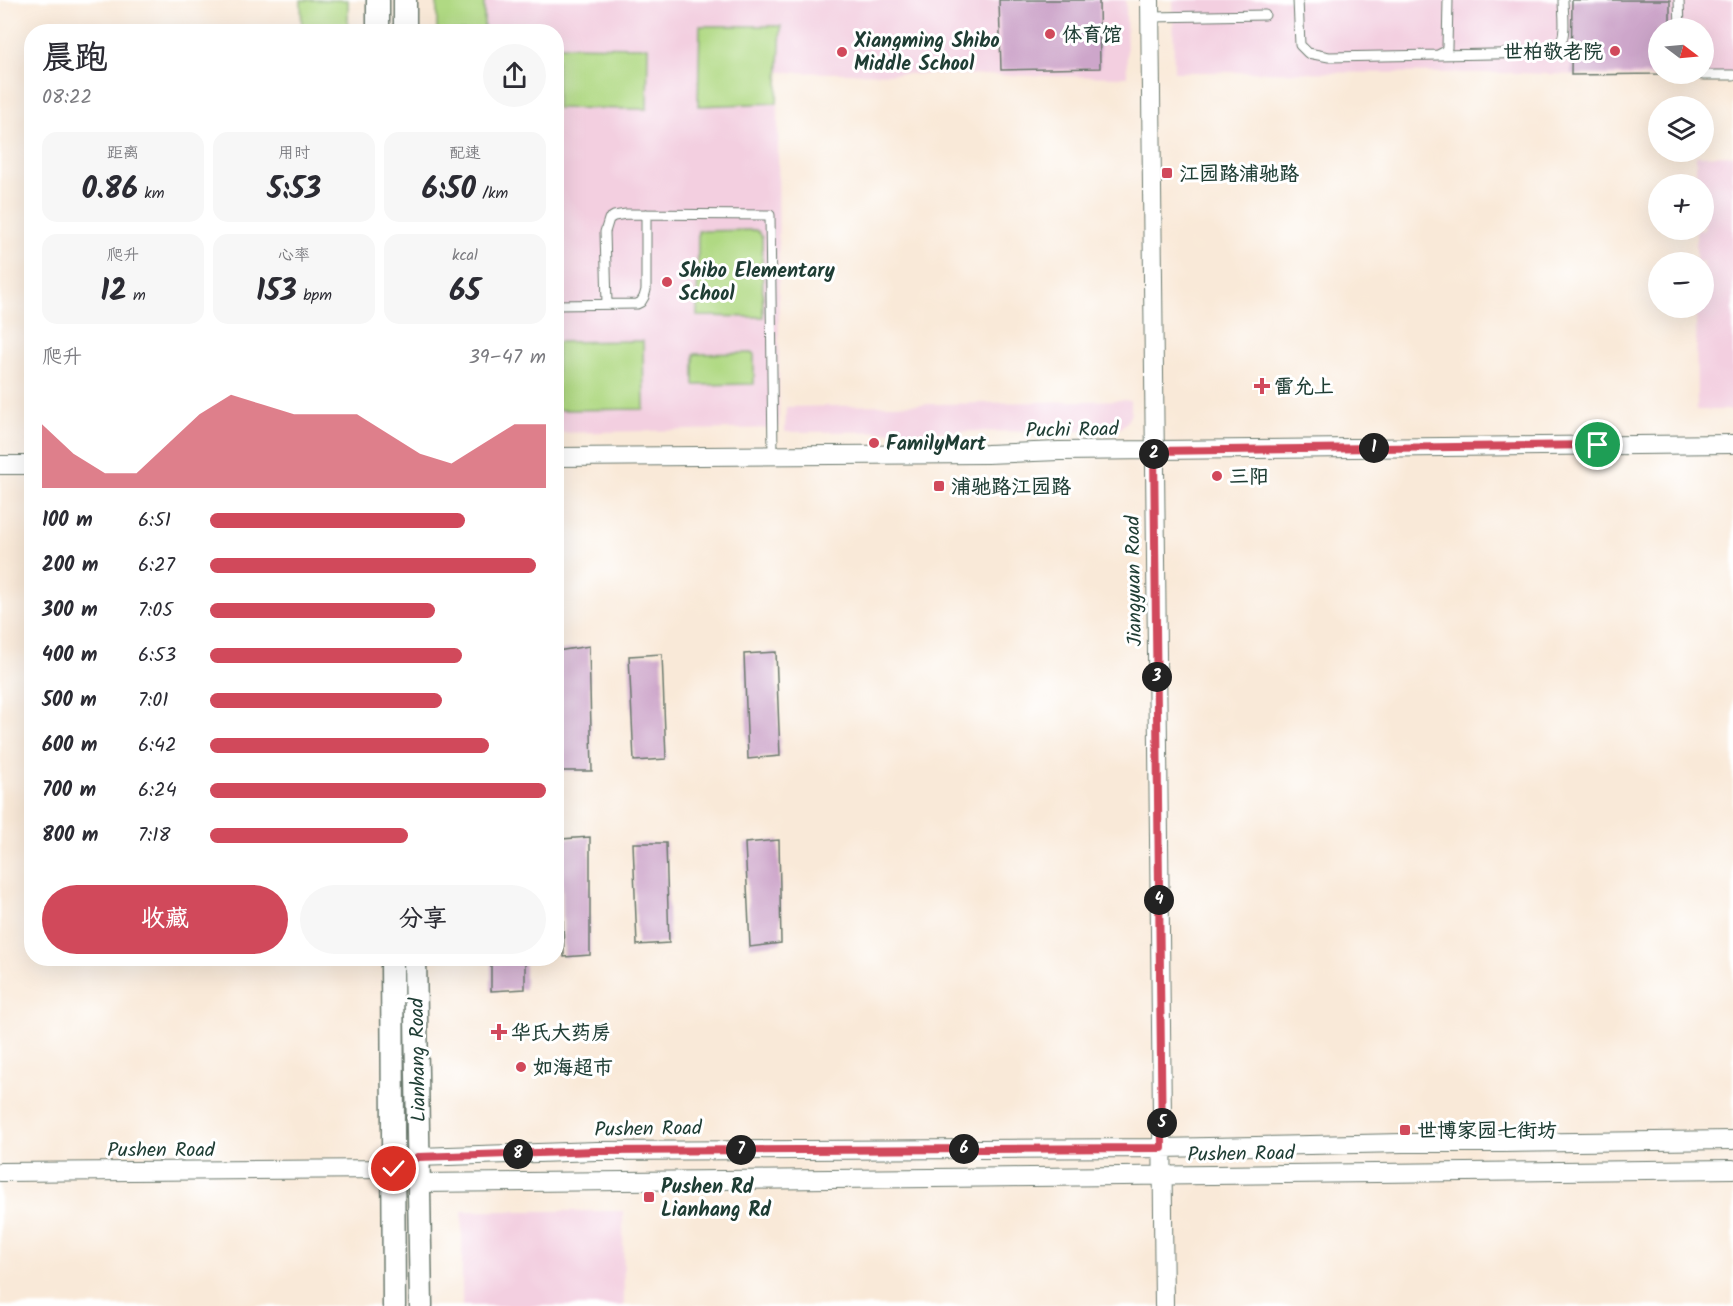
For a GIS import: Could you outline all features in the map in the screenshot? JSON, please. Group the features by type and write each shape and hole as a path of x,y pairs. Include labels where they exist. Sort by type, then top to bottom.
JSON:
{"street":[{"path":"378,0 378,24"},
{"path":"405,0 405,24"},
{"name":"Jiangyuan Road","path":"1150,8 1164,1306"},
{"name":"Puchi Road","path":"564,457 1733,444"},
{"path":"0,465 24,465"},
{"name":"Lianhang Road","path":"392,966 394,1306"},
{"name":"Lianhang Road","path":"415,966 421,1306"},
{"name":"Pushen Road","path":"0,1172 394,1169 418,1157 597,1151 1162,1148 1733,1140"},
{"name":"Pushen Road","path":"394,1169 419,1183 730,1178 1162,1177 1733,1169"}],"lane":[{"path":"1298,0 1300,45 1308,53 1329,57 1542,54 1555,51 1563,41 1563,0"},
{"path":"1436,55 1447,48 1448,0"},
{"path":"1679,0 1680,18"},
{"path":"1150,8 1265,15"},
{"path":"1714,75 1733,75"},
{"path":"564,305 637,304 641,302 646,290 646,214"},
{"path":"607,304 605,231 609,219 614,216 770,215 773,455"}],"shaded area":[{"path":"484,0 1126,0 1127,77 778,72 779,428 564,433 564,24 484,24"},
{"path":"1173,0 1733,0 1733,80 1714,79 1714,18 1648,18 1648,77 1516,73 1174,72"},
{"path":"1733,155 1733,410 1697,410 1696,318 1714,318 1714,252 1696,252 1696,240 1714,240 1714,174 1696,174 1696,162 1714,162 1714,156"},
{"path":"1131,400 1131,413 1127,422 1111,431 785,432 786,407"},
{"path":"462,1211 623,1211 624,1306 462,1306"}],"green space":[{"path":"301,0 348,0 348,24 302,24"},
{"path":"437,0 484,0 484,24 437,24"},
{"path":"700,26 781,26 777,103 698,106"},
{"path":"564,46 648,47 647,109 564,108"},
{"path":"755,230 762,237 763,317 697,316 698,231"},
{"path":"643,341 644,409 564,410 564,342"},
{"path":"754,353 754,384 694,385 694,354"}],"building":[{"name":"体育馆","path":"999,0 1099,0 1100,68 1001,70"},
{"name":"世柏敬老院","path":"1572,0 1670,0 1670,18 1648,18 1648,74 1571,75"},
{"path":"589,646 592,771 564,771 564,650"},
{"path":"776,652 780,756 748,759 744,654"},
{"path":"662,654 666,759 634,761 629,656"},
{"path":"590,837 590,955 564,957 564,839"},
{"path":"779,840 781,943 750,947 745,843"},
{"path":"633,843 666,843 669,943 637,945"},
{"path":"491,966 525,966 525,989 491,991"}],"place":[{"name":"体育馆","path":"1050,34"},
{"name":"世柏敬老院","path":"1615,51"},
{"name":"Xiangming Shibo Middle School","path":"842,52"},
{"name":"江园路浦驰路","path":"1167,173"},
{"name":"Shibo Elementary School","path":"667,282"},
{"name":"雷允上","path":"1262,386"},
{"name":"FamilyMart","path":"874,443"},
{"name":"三阳","path":"1217,476"},
{"name":"浦驰路江园路","path":"939,486"},
{"name":"华氏大药房","path":"499,1032"},
{"name":"如海超市","path":"521,1067"},
{"name":"世博家园七街坊","path":"1405,1130"},
{"name":"Pushen Rd Lianhang Rd","path":"649,1197"}],"route":[{"path":"394,1169 418,1157 597,1151 1162,1148 1154,451 1598,445"}]}
